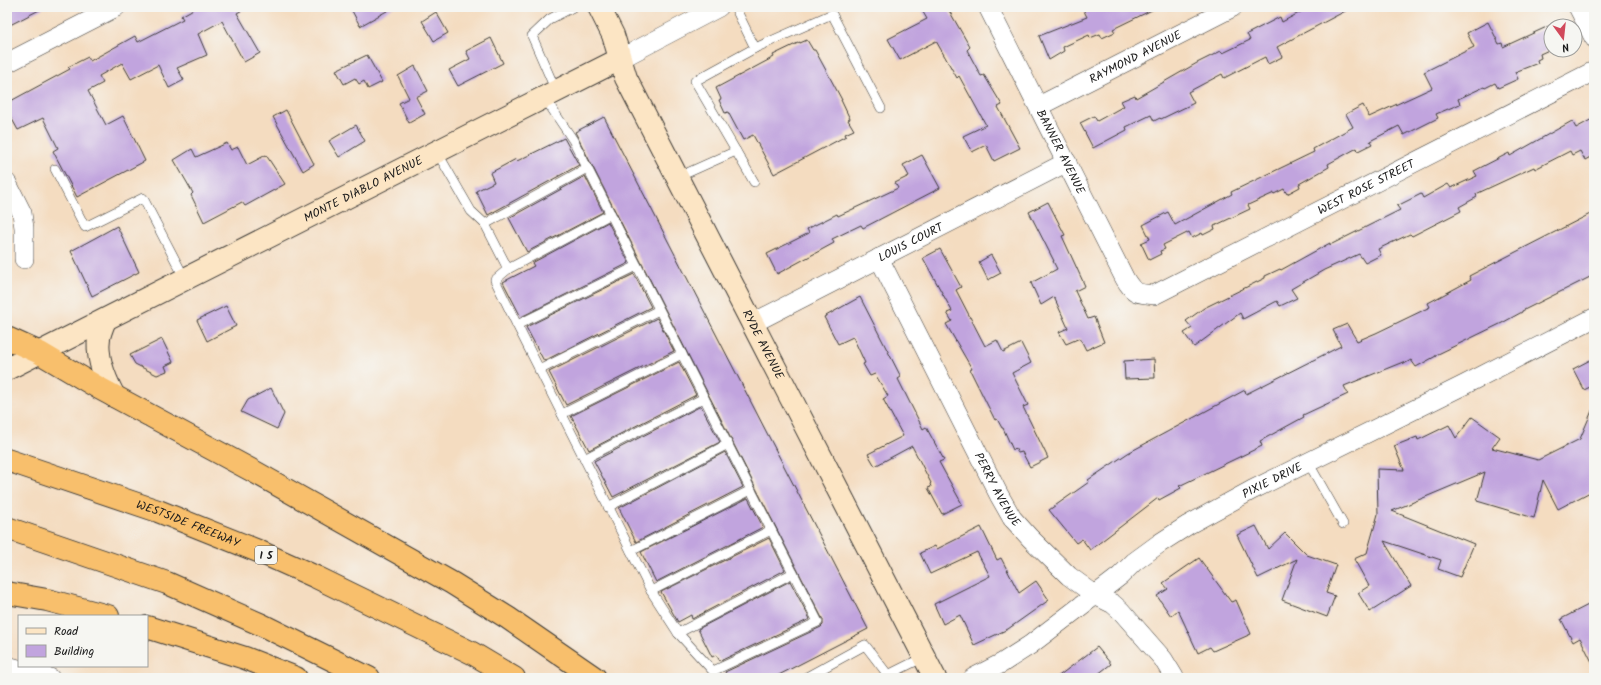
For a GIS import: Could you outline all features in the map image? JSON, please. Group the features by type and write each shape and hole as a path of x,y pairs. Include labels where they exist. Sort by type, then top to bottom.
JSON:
{"highway":[{"path":"7,338 40,353 114,396 259,474 452,583 508,618 595,678"},
{"name":"WESTSIDE FREEWAY","path":"7,460 158,511 265,555 316,577 472,654 514,678"},
{"path":"7,528 167,583 262,625 369,678"},
{"path":"7,593 48,600 104,615"},
{"path":"148,627 245,658 296,678"}],"street":[{"path":"7,63 116,7"},
{"name":"RYDE AVENUE","path":"599,7 613,35 626,78 935,678"},
{"name":"MONTE DIABLO AVENUE","path":"7,370 620,59 719,7"},
{"name":"BANNER AVENUE","path":"988,7 1125,280 1133,291 1138,293"},
{"name":"RAYMOND AVENUE","path":"1038,106 1232,7"},
{"path":"1578,7 1594,38"},
{"name":"WEST ROSE STREET","path":"1138,293 1154,295 1167,290 1594,71"},
{"name":"LOUIS COURT","path":"753,322 1067,162"},
{"path":"7,184 22,213 24,228 24,259"},
{"name":"PERRY AVENUE","path":"879,258 1012,518 1069,576 1095,595 1121,610 1163,659 1174,677"},
{"name":"PIXIE DRIVE","path":"973,678 1002,663 1030,645 1120,576 1134,562 1188,525 1308,462 1594,318"},
{"path":"105,320 99,338 100,355 105,380 114,396"},
{"path":"7,666 48,678"}],"lane":[{"path":"573,7 550,19 532,36 550,94 611,214 659,310 818,622 714,671 678,633 651,591 495,280 508,269 611,214"},
{"path":"735,7 755,48"},
{"path":"754,182 695,81 755,48 832,14 881,108"},
{"path":"678,177 736,151"},
{"path":"437,152 471,211 485,224 508,269"},
{"path":"485,224 587,168"},
{"path":"55,169 85,227 144,198 185,279"},
{"path":"517,325 637,266"},
{"path":"539,370 659,310"},
{"path":"562,414 682,354"},
{"path":"584,458 704,398"},
{"path":"608,507 728,444"},
{"path":"1308,462 1342,524"},
{"path":"631,551 751,490"},
{"path":"651,591 771,530"},
{"path":"678,633 793,573"},
{"path":"805,678 865,645 885,676 924,656"}],"building":[{"path":"7,7 45,7 10,25 7,16"},
{"path":"197,7 248,7 237,13 260,53 244,62 222,21 198,34 207,55 177,68 184,80 169,88 158,65 131,79 122,63 99,76 103,83 88,91 106,125 123,116 145,161 77,197 53,151 58,148 43,118 18,130 7,110 7,103 70,69 68,67 88,57 90,61 135,36 138,42 183,19 181,16"},
{"path":"350,7 394,7 360,26"},
{"path":"920,7 947,7 970,47 967,50 981,76 984,75 1002,105 998,107 1020,148 994,161 986,145 972,152 963,136 986,125 959,76 957,78 936,41 900,60 888,39 927,19"},
{"path":"1082,7 1158,7 1113,29 1115,32 1102,38 1100,34 1090,38 1089,35 1063,47 1064,51 1049,60 1039,36 1087,17"},
{"path":"1310,7 1353,7 1277,47 1282,57 1268,64 1265,57 1224,78 1222,74 1188,92 1194,103 1154,121 1151,115 1126,127 1127,130 1093,148 1080,123 1094,116 1097,121 1124,106 1121,101 1135,95 1136,98 1197,63 1221,51 1223,53 1250,40 1247,34 1280,17 1282,22"},
{"path":"436,12 448,33 434,41 422,21"},
{"path":"1488,22 1499,44 1502,43 1503,47 1543,29 1543,53 1540,54 1541,58 1537,60 1538,63 1515,72 1518,79 1498,88 1495,83 1458,99 1460,104 1436,114 1438,118 1404,135 1399,126 1370,141 1372,144 1358,151 1357,148 1328,164 1329,167 1299,184 1300,187 1287,194 1284,189 1248,205 1250,209 1214,226 1215,229 1203,235 1202,233 1192,238 1189,232 1163,245 1165,249 1160,251 1161,254 1149,260 1141,243 1150,239 1143,225 1168,212 1175,225 1232,194 1231,192 1314,152 1313,149 1353,127 1346,114 1363,105 1369,117 1432,88 1424,72 1474,47 1467,33"},
{"path":"491,38 503,63 458,86 449,70 470,59 466,51"},
{"path":"807,40 813,50 815,50 842,100 850,119 848,120 854,130 845,134 846,136 774,174 753,135 743,140 728,112 725,113 719,100 721,99 716,88 774,57 773,55"},
{"path":"367,55 382,82 368,89 364,81 359,84 355,78 344,84 336,70"},
{"path":"415,66 428,91 416,97 425,114 409,123 399,103 409,98 398,76"},
{"path":"286,110 314,164 303,171 273,117"},
{"path":"604,117 868,629 773,678 728,678 725,672 821,627 823,625 823,620 575,132"},
{"path":"1594,118 1594,155 1585,160 1580,151 1572,155 1570,151 1535,169 1534,167 1476,194 1477,197 1459,207 1461,211 1412,236 1410,234 1378,249 1381,255 1365,263 1359,254 1324,270 1291,289 1297,298 1280,306 1277,301 1243,319 1240,313 1194,347 1184,333 1192,328 1186,321 1204,308 1265,278 1265,276 1280,269 1281,270 1330,243 1330,245 1400,210 1397,206 1421,194 1423,198 1448,184 1451,188 1477,176 1474,171 1509,153 1510,156 1572,121 1576,128"},
{"path":"356,125 365,141 339,157 329,141"},
{"path":"564,138 579,165 488,215 476,191 494,182 490,173 516,159 517,161"},
{"path":"227,143 231,150 238,147 247,165 266,155 285,184 245,206 242,202 204,222 191,195 193,193 174,160 192,149 196,157"},
{"path":"922,155 940,188 863,228 861,225 832,239 834,243 777,274 767,254 809,233 807,229 837,214 838,216 898,188 895,183 909,176 903,165"},
{"path":"585,176 603,212 527,252 509,218"},
{"path":"1048,202 1065,235 1062,236 1085,286 1075,291 1088,319 1094,317 1104,342 1086,350 1080,338 1066,344 1059,332 1068,328 1054,297 1041,305 1031,283 1057,269 1029,212"},
{"path":"1594,212 1594,275 1522,311 1502,323 1436,355 1416,367 1411,360 1404,364 1403,362 1344,386 1348,394 1303,415 1304,417 1260,441 1262,446 1179,486 1181,488 1159,500 1158,498 1090,550 1082,539 1076,543 1049,510 1089,482 1088,480 1128,453 1245,390 1246,394 1341,346 1333,330 1347,324 1357,341 1376,333 1430,307 1428,303 1471,280 1469,276"},
{"path":"608,222 629,263 521,317 503,282 534,266 532,263"},
{"path":"117,226 139,272 92,296 71,251"},
{"path":"940,249 961,287 956,290 985,346 997,340 1003,352 1021,343 1031,363 1012,373 1028,405 1023,407 1048,458 1030,467 1022,452 1018,453 1015,448 1013,450 1003,428 997,419 995,420 970,370 972,369 946,324 952,321 947,313 952,311 923,258"},
{"path":"991,255 1001,273 988,280 979,262"},
{"path":"634,274 651,307 544,361 526,327"},
{"path":"860,297 901,377 898,379 923,429 926,427 944,460 939,462 962,504 942,514 928,488 931,487 931,483 912,446 875,466 868,454 903,436 883,399 888,396 875,374 870,376 863,364 865,363 853,337 838,344 824,317"},
{"path":"226,306 236,326 207,341 197,320"},
{"path":"657,318 674,351 566,405 549,372"},
{"path":"162,339 173,362 165,366 167,371 157,375 135,364 130,355"},
{"path":"1594,358 1594,385 1584,390 1573,369"},
{"path":"1154,359 1155,378 1125,379 1124,361"},
{"path":"679,362 696,395 589,450 571,416"},
{"path":"271,388 284,414 277,429 241,412 248,400"},
{"path":"701,406 720,442 613,497 594,461"},
{"path":"1594,406 1594,490 1558,509 1543,480 1534,518 1477,501 1485,472 1392,511 1474,544 1460,577 1438,569 1441,560 1384,541 1411,586 1370,612 1358,593 1369,586 1354,559 1367,553 1378,514 1377,469 1404,470 1394,446 1417,437 1418,440 1449,425 1456,438 1472,417 1500,437 1492,448 1538,460 1580,439"},
{"path":"725,452 743,487 636,542 619,508"},
{"path":"748,498 763,527 656,582 641,552"},
{"path":"1256,526 1268,549 1285,533 1307,555 1336,565 1326,593 1335,596 1327,617 1282,600 1297,559 1258,578 1237,535"},
{"path":"981,527 997,560 1001,558 1019,593 1036,581 1049,600 1008,629 974,645 960,615 943,624 934,604 990,576 977,552 930,574 920,553 935,546 937,549"},
{"path":"769,538 785,570 692,619 691,615 678,622 661,592"},
{"path":"1199,558 1231,602 1236,600 1251,634 1213,651 1210,647 1198,653 1178,610 1171,616 1157,596 1168,589 1163,583"},
{"path":"790,581 810,619 720,661 716,655 712,657 698,629"},
{"path":"1594,602 1594,666 1580,638 1573,642 1561,619"},
{"path":"1097,647 1111,664 1093,678 1056,678"}]}
